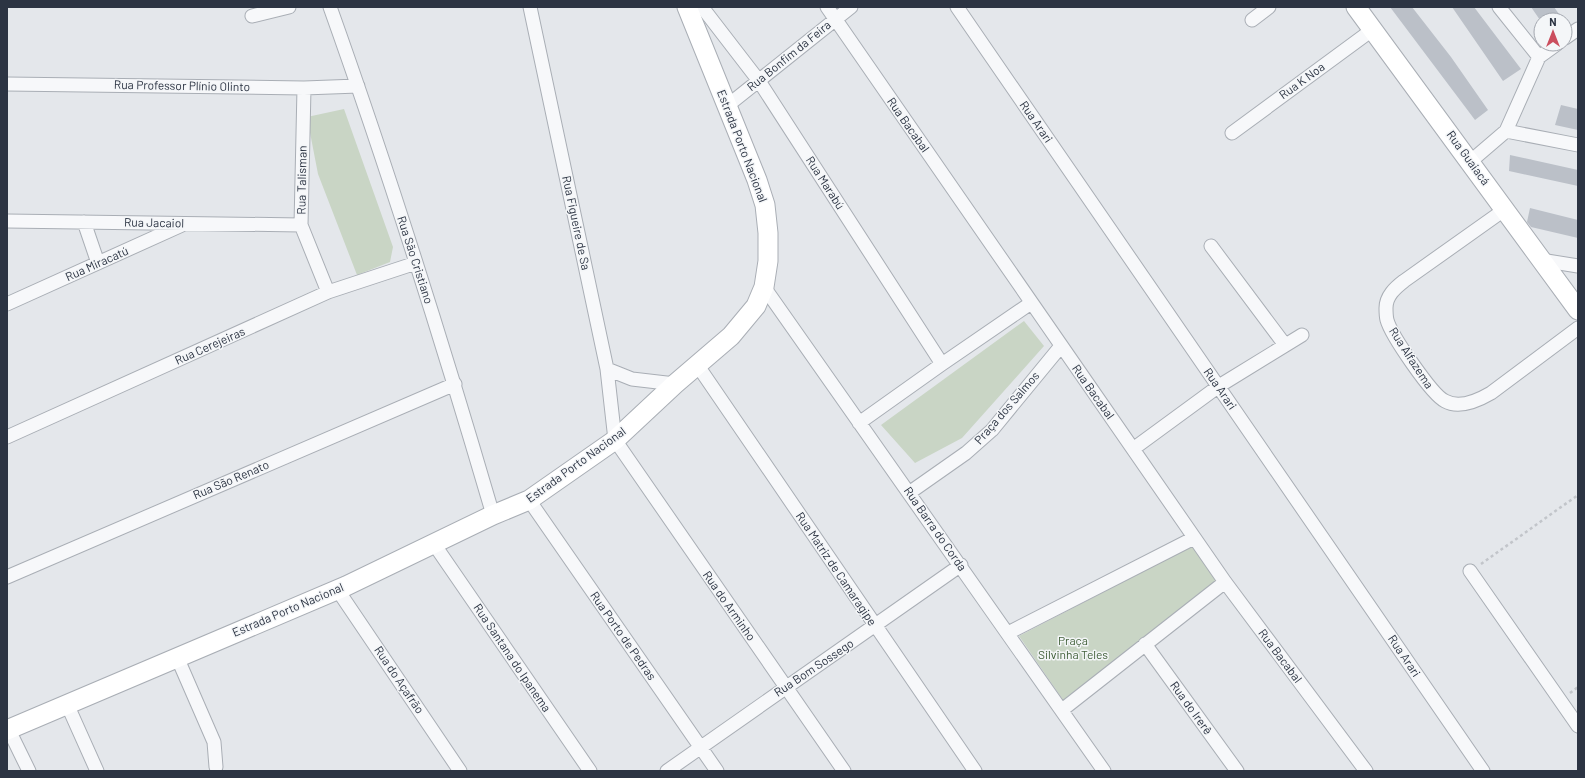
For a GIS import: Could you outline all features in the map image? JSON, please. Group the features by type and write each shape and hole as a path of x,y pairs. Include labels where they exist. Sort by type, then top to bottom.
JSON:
{"street":[{"path":"252,16 288,7"},
{"name":"Rua São Cristiano","path":"330,7 358,86 416,263 493,515"},
{"name":"Rua Figueire de Sa","path":"530,7 607,368 615,440"},
{"name":"Estrada Porto Nacional","path":"7,728 337,589 493,515 529,500 615,440 675,384 698,366 731,336 756,306 764,287 768,261 768,233 765,205 757,180 687,7"},
{"name":"Rua Marabú","path":"702,7 758,81 942,364"},
{"name":"Rua Bacabal","path":"827,7 1225,582 1366,771"},
{"name":"Rua Bonfim da Feira","path":"727,106 851,7"},
{"name":"Rua Arari","path":"957,7 1483,771"},
{"path":"1252,20 1269,7"},
{"path":"1500,7 1539,57"},
{"name":"Rua Guaiacá","path":"1360,8 1372,30 1471,161 1504,210 1578,310"},
{"name":"Rua K Noa","path":"1232,133 1372,30"},
{"path":"1471,161 1506,131 1539,57 1546,52"},
{"name":"Rua Professor Plínio Olinto","path":"7,84 304,88 358,86"},
{"name":"Rua Talisman","path":"304,88 301,225 328,292"},
{"path":"1506,131 1578,145"},
{"name":"Rua Alfazema","path":"1504,210 1404,281 1391,292 1386,306 1387,320 1392,332 1433,392 1446,402 1459,404 1476,401 1491,394 1578,328"},
{"name":"Rua Jacaiol","path":"7,221 301,225"},
{"path":"84,222 98,263"},
{"name":"Rua Miracatú","path":"7,304 186,224"},
{"path":"1211,246 1285,345"},
{"path":"1541,260 1578,266"},
{"name":"Rua Cerejeiras","path":"7,437 328,292 416,263"},
{"name":"Rua Barra do Corda","path":"764,287 961,565 1104,771"},
{"path":"859,423 1032,303"},
{"path":"1132,449 1219,386 1302,334"},
{"name":"Praça dos Salmos","path":"909,493 966,453 992,430 1061,346"},
{"name":"Rua Matriz de Camaragipe","path":"698,366 875,627 975,771"},
{"path":"607,368 632,379 675,384"},
{"name":"Rua São Renato","path":"7,577 454,384"},
{"name":"Rua do Arminho","path":"615,440 785,688 844,771"},
{"name":"Rua Porto de Pedras","path":"529,500 717,771"},
{"path":"1008,633 1194,538"},
{"name":"Rua Santana do Ipanema","path":"434,544 590,771"},
{"name":"Rua Bom Sossego","path":"668,771 785,688 875,627 961,565"},
{"path":"1470,571 1578,726"},
{"path":"1062,710 1225,582"},
{"name":"Rua do Açafrão","path":"337,589 460,771"},
{"name":"Rua do Irerê","path":"1145,644 1237,771"},
{"path":"177,657 214,742 213,770"},
{"path":"67,704 97,771"},
{"path":"7,728 29,771"}],"path":[{"path":"1470,571 1578,495"}],"green space":[{"path":"344,109 393,247 390,262 357,275 318,174 307,117"},
{"path":"1024,321 1044,346 962,438 915,463 881,425"},
{"name":"Praça Silvinha Teles","path":"1192,546 1218,582 1063,700 1019,636"}],"building":[{"path":"1390,7 1412,7 1451,57 1488,110 1475,120"},
{"path":"1452,7 1474,7 1521,69 1503,81"},
{"path":"1531,7 1554,7 1558,12 1534,12"},
{"path":"1561,105 1578,109 1578,130 1555,125"},
{"path":"1510,155 1578,170 1578,186 1509,171"},
{"path":"1530,208 1578,220 1578,238 1531,227 1527,222"}]}
